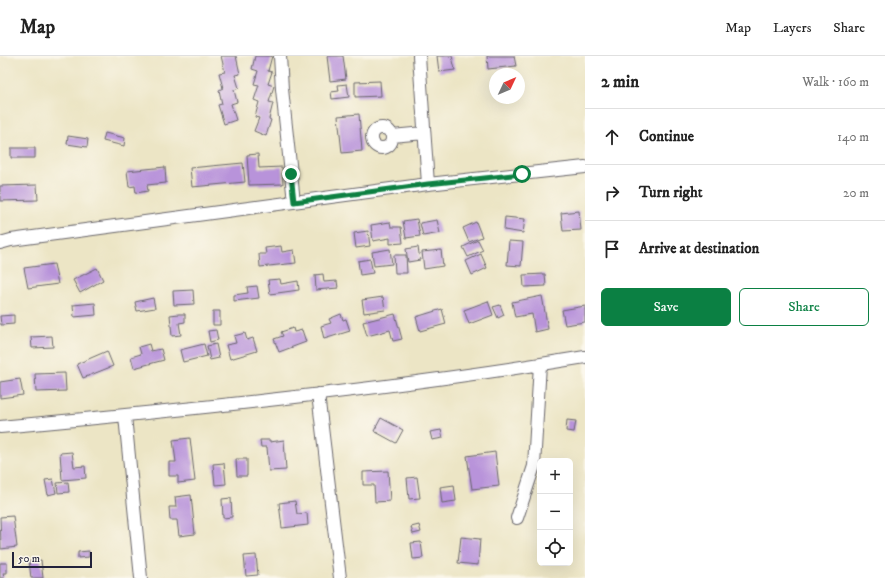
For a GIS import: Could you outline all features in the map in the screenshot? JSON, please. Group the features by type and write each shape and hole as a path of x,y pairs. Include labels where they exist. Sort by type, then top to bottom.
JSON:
{"street":[{"path":"280,56 294,202"},
{"path":"419,56 428,184"},
{"path":"392,136 424,133"},
{"path":"0,243 11,240 428,184 585,167"},
{"path":"0,427 125,416 318,394 585,357"},
{"path":"517,518 534,466 540,364"},
{"path":"318,394 340,578"},
{"path":"125,416 141,578"}],"building":[{"path":"221,56 236,56 240,74 235,75 239,88 234,90 237,102 231,104 236,120 224,124 218,105 222,104 219,90 223,88 219,73 225,72"},
{"path":"255,56 272,56 268,71 272,72 268,84 274,86 269,102 273,103 269,119 271,120 266,136 254,131 259,118 255,117 259,102 254,100 259,85 254,84 258,71 252,69"},
{"path":"327,56 343,56 346,79 330,81"},
{"path":"437,56 452,56 455,70 439,72"},
{"path":"487,56 514,56 516,66 488,69"},
{"path":"380,81 381,96 355,97 355,82"},
{"path":"347,84 349,97 332,99 331,92 339,91 338,85"},
{"path":"359,114 362,151 342,153 338,116"},
{"path":"105,133 125,138 124,146 103,141"},
{"path":"68,136 88,139 87,147 67,144"},
{"path":"11,148 35,148 35,158 11,158"},
{"path":"258,154 259,168 282,167 283,184 249,185 247,155"},
{"path":"243,163 245,182 192,187 190,168"},
{"path":"165,167 166,183 147,185 148,191 136,193 135,186 129,187 127,171"},
{"path":"37,185 38,200 0,201 0,186"},
{"path":"579,211 581,230 563,231 561,213"},
{"path":"505,217 525,219 523,233 504,230"},
{"path":"417,219 420,236 406,238 403,221"},
{"path":"437,220 440,233 423,236 420,223"},
{"path":"390,222 391,227 401,227 403,243 390,244 390,238 373,241 371,225"},
{"path":"476,222 482,237 469,242 463,228"},
{"path":"368,231 370,246 356,248 354,233"},
{"path":"478,240 483,250 468,257 463,247"},
{"path":"509,241 523,242 521,266 507,265"},
{"path":"281,246 282,252 294,250 296,263 260,267 259,254 266,254 265,248"},
{"path":"418,247 420,260 408,262 406,249"},
{"path":"390,249 392,264 374,266 372,252"},
{"path":"441,250 443,266 424,269 422,252"},
{"path":"481,254 487,268 472,275 466,261"},
{"path":"394,255 406,255 407,273 395,273"},
{"path":"370,259 373,273 360,275 358,261"},
{"path":"54,264 58,284 28,288 24,268"},
{"path":"97,268 103,280 80,293 73,280"},
{"path":"323,274 324,282 337,281 338,288 316,290 315,275"},
{"path":"545,274 546,286 524,287 523,275"},
{"path":"280,279 281,284 298,281 299,290 270,294 268,280"},
{"path":"257,286 259,298 234,301 234,295 248,293 247,287"},
{"path":"193,290 194,304 174,305 173,291"},
{"path":"542,296 548,329 535,332 532,314 515,317 512,302"},
{"path":"383,297 385,310 364,313 362,300"},
{"path":"153,298 155,308 137,311 135,302"},
{"path":"488,301 493,315 469,324 464,310"},
{"path":"95,303 96,315 74,317 73,305"},
{"path":"500,305 504,315 498,318 493,307"},
{"path":"585,306 585,322 565,325 562,310"},
{"path":"442,309 446,324 420,331 416,317"},
{"path":"213,311 220,311 220,325 213,325"},
{"path":"185,314 185,322 179,323 181,335 172,336 170,315"},
{"path":"341,314 343,320 346,319 350,331 324,339 321,326 331,323 329,319"},
{"path":"395,314 402,339 393,341 390,330 367,336 363,322"},
{"path":"14,315 14,324 1,325 0,316"},
{"path":"293,328 294,332 302,330 306,342 279,352 274,339 283,336 281,332"},
{"path":"216,330 218,340 210,342 208,331"},
{"path":"245,333 247,340 253,338 257,351 230,359 226,345 236,343 234,336"},
{"path":"52,336 53,347 32,348 31,337"},
{"path":"149,344 151,351 161,349 164,360 134,368 131,357 141,354 139,347"},
{"path":"204,344 207,356 183,362 180,350"},
{"path":"216,344 219,358 210,360 207,346"},
{"path":"107,351 113,366 83,378 77,364"},
{"path":"65,373 66,391 36,392 35,374"},
{"path":"20,379 23,395 0,398 0,382"},
{"path":"381,418 403,430 396,443 374,431"},
{"path":"567,420 576,421 574,432 566,431"},
{"path":"441,430 443,438 432,440 430,432"},
{"path":"190,438 195,481 178,483 178,476 169,476 169,462 176,462 173,440"},
{"path":"260,440 270,440 270,442 284,440 286,470 269,471 267,447 261,447"},
{"path":"72,452 74,467 85,466 86,478 62,480 60,453"},
{"path":"495,452 499,486 472,489 467,456"},
{"path":"236,459 247,459 247,476 237,476"},
{"path":"224,463 226,484 215,485 213,464"},
{"path":"388,471 390,501 375,502 374,485 363,485 363,472"},
{"path":"417,477 420,498 409,499 407,478"},
{"path":"53,479 56,493 48,495 45,480"},
{"path":"68,482 69,492 58,493 57,483"},
{"path":"454,485 456,501 442,503 440,487"},
{"path":"191,495 195,534 179,536 177,520 170,520 169,507 176,507 175,497"},
{"path":"231,498 232,517 223,518 222,499"},
{"path":"295,501 297,514 307,513 308,525 282,528 279,503"},
{"path":"13,516 17,547 1,549 0,517"},
{"path":"419,525 421,532 413,534 411,527"},
{"path":"461,537 480,539 478,565 458,563"},
{"path":"421,542 423,558 413,559 411,543"},
{"path":"89,551 89,557 78,558 78,552"},
{"path":"256,555 258,575 246,576 244,556"},
{"path":"41,560 43,578 31,578 29,561"},
{"path":"0,563 7,563 7,573 3,573 4,578 0,578"}],"route":[{"path":"291,174 294,202 428,184 522,174"}]}
